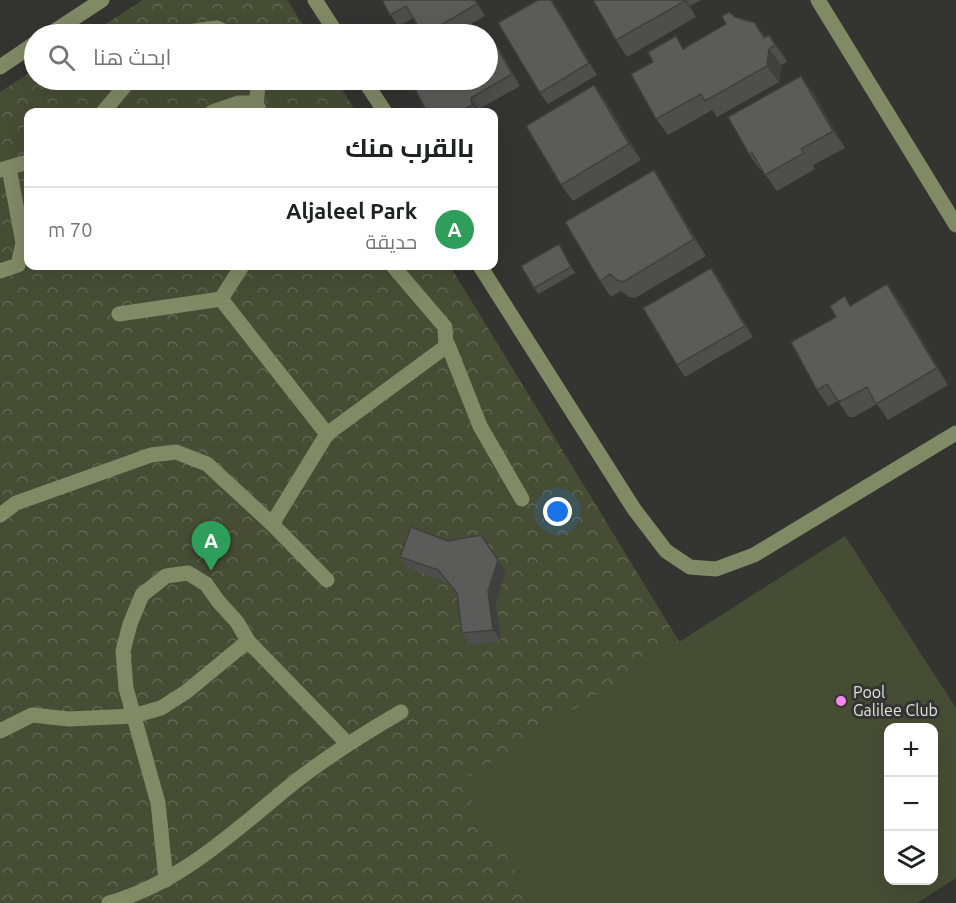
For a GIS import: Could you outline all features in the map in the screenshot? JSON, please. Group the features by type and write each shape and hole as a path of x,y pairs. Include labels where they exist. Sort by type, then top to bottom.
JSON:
{"street":[{"path":"65,24 102,0"},
{"path":"315,0 331,24"},
{"path":"818,0 956,225"},
{"path":"0,67 24,51"},
{"path":"106,108 122,90"},
{"path":"225,108 238,104 258,108 259,90"},
{"path":"371,90 382,108"},
{"path":"24,163 4,169 24,227"},
{"path":"0,271 18,265 24,236"},
{"path":"119,314 221,299 240,270"},
{"path":"396,270 445,327 446,346"},
{"path":"483,270 634,509 666,551 690,567 716,569 754,555 956,433"},
{"path":"221,299 327,434"},
{"path":"446,346 448,345 480,426 522,499"},
{"path":"272,524 327,434 446,346"},
{"path":"0,515 16,503 151,455 176,452 207,464 272,524 327,580"},
{"path":"166,879 158,803 126,688 123,651 130,624 142,596 166,576 188,573 206,584 237,622 248,641 347,743"},
{"path":"0,731 32,715 69,719 133,716 160,708 186,692 248,641"},
{"path":"109,903 160,884 245,826 292,784 347,743 401,712"}],"green space":[{"path":"143,0 287,0 303,24 106,24"},
{"path":"24,76 24,90 342,90 354,108 24,108 24,270 452,270 680,643 849,903 0,903 0,92"},
{"path":"845,536 956,708 956,878 917,903 536,903 460,782"}],"building":[{"path":"382,0 475,0 477,4 442,24 417,24 406,6 390,15"},
{"path":"538,0 551,0 589,63 540,93 498,23"},
{"path":"593,0 684,0 685,1 616,40"},
{"path":"729,12 735,17 755,23 764,38 769,35 775,45 769,49 767,66 705,101 701,94 656,119 631,74 653,62 648,52 676,36 683,49 726,24 722,16"},
{"path":"498,49 512,74 498,82"},
{"path":"801,76 833,131 801,149 804,153 765,175 752,153 749,154 728,117"},
{"path":"594,85 629,144 561,185 526,126"},
{"path":"416,90 485,90 471,98 472,105 466,108 425,108"},
{"path":"654,170 694,239 623,282 610,274 600,281 565,222"},
{"path":"559,244 571,267 534,288 521,266"},
{"path":"711,268 745,326 677,365 643,308"},
{"path":"887,284 937,368 876,404 867,387 838,401 827,384 817,390 791,342 836,317 830,306 845,296 850,306"},
{"path":"411,527 448,541 481,535 498,560 488,591 493,630 462,633 457,593 438,570 400,557"}],"place":[{"name":"Aljaleel Park","path":"211,571"},
{"name":"Pool Galilee Club","path":"841,701"}]}
